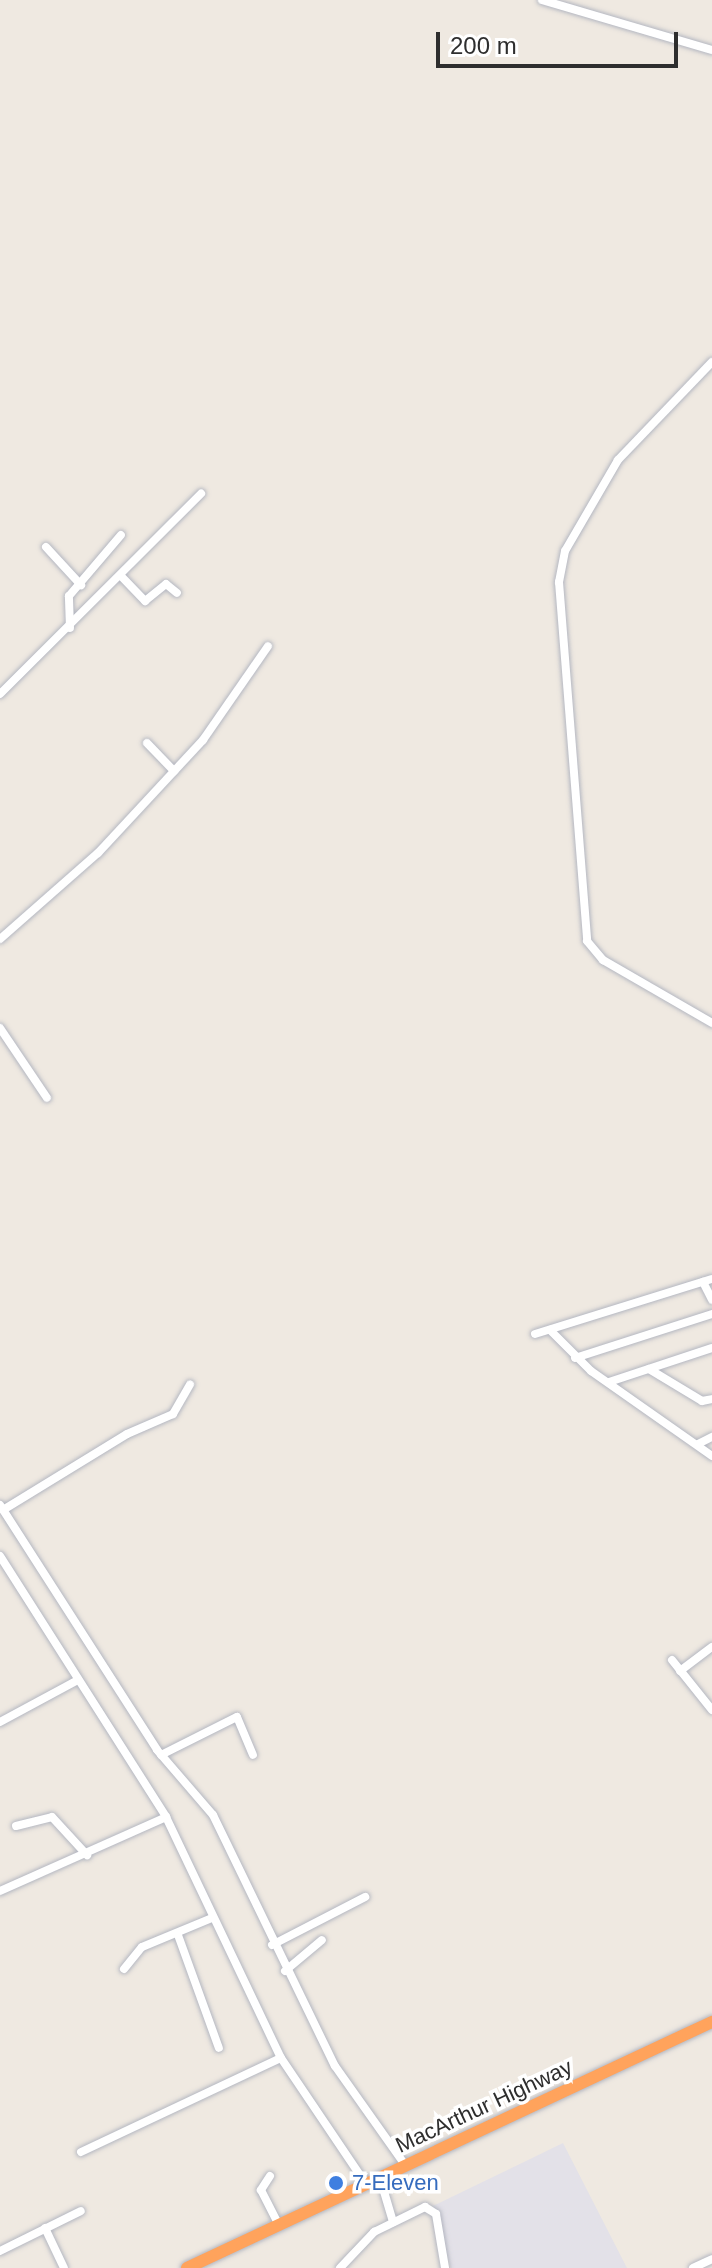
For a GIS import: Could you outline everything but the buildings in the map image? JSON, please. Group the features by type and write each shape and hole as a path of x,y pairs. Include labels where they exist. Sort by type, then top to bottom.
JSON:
{"highway":[{"name":"MacArthur Highway","path":"187,2268 712,2022"}],"street":[{"path":"542,0 712,50"},
{"path":"712,362 648,421 618,460 565,551 559,582 587,941 603,960 712,1023"},
{"path":"0,694 70,628 201,494"},
{"path":"70,628 65,603 121,535"},
{"path":"46,547 81,585"},
{"path":"121,576 145,601 166,584 177,593"},
{"path":"0,939 98,853 174,771 268,646"},
{"path":"147,743 174,771"},
{"path":"0,1028 47,1098"},
{"path":"535,1334 707,1280 712,1300"},
{"path":"575,1358 712,1314"},
{"path":"550,1330 575,1358 712,1456"},
{"path":"609,1382 712,1348"},
{"path":"649,1369 702,1401 712,1399"},
{"path":"190,1384 173,1414 127,1434 2,1508 161,1755 213,1815 272,1945 343,2079 405,2165"},
{"path":"698,1444 712,1437"},
{"path":"0,1556 166,1817 281,2058 366,2184"},
{"path":"0,1577 10,1572"},
{"path":"680,1671 711,1650"},
{"path":"672,1660 712,1710"},
{"path":"0,1722 78,1680"},
{"path":"161,1755 237,1717 253,1755"},
{"path":"16,1826 52,1817 87,1855"},
{"path":"0,1891 87,1855 166,1817"},
{"path":"272,1945 365,1897"},
{"path":"124,1969 135,1951 212,1918"},
{"path":"178,1935 219,2048"},
{"path":"285,1971 322,1940"},
{"path":"81,2152 281,2058"},
{"path":"270,2176 261,2190 279,2225"},
{"path":"380,2178 393,2222"},
{"path":"340,2268 352,2249 393,2222 431,2208 445,2268"},
{"path":"0,2251 81,2211"},
{"path":"45,2228 64,2268"},
{"path":"693,2268 710,2263"}],"shaded area":[{"path":"563,2143 627,2268 451,2268 433,2206"}],"place":[{"name":"7-Eleven","path":"336,2183"}]}
